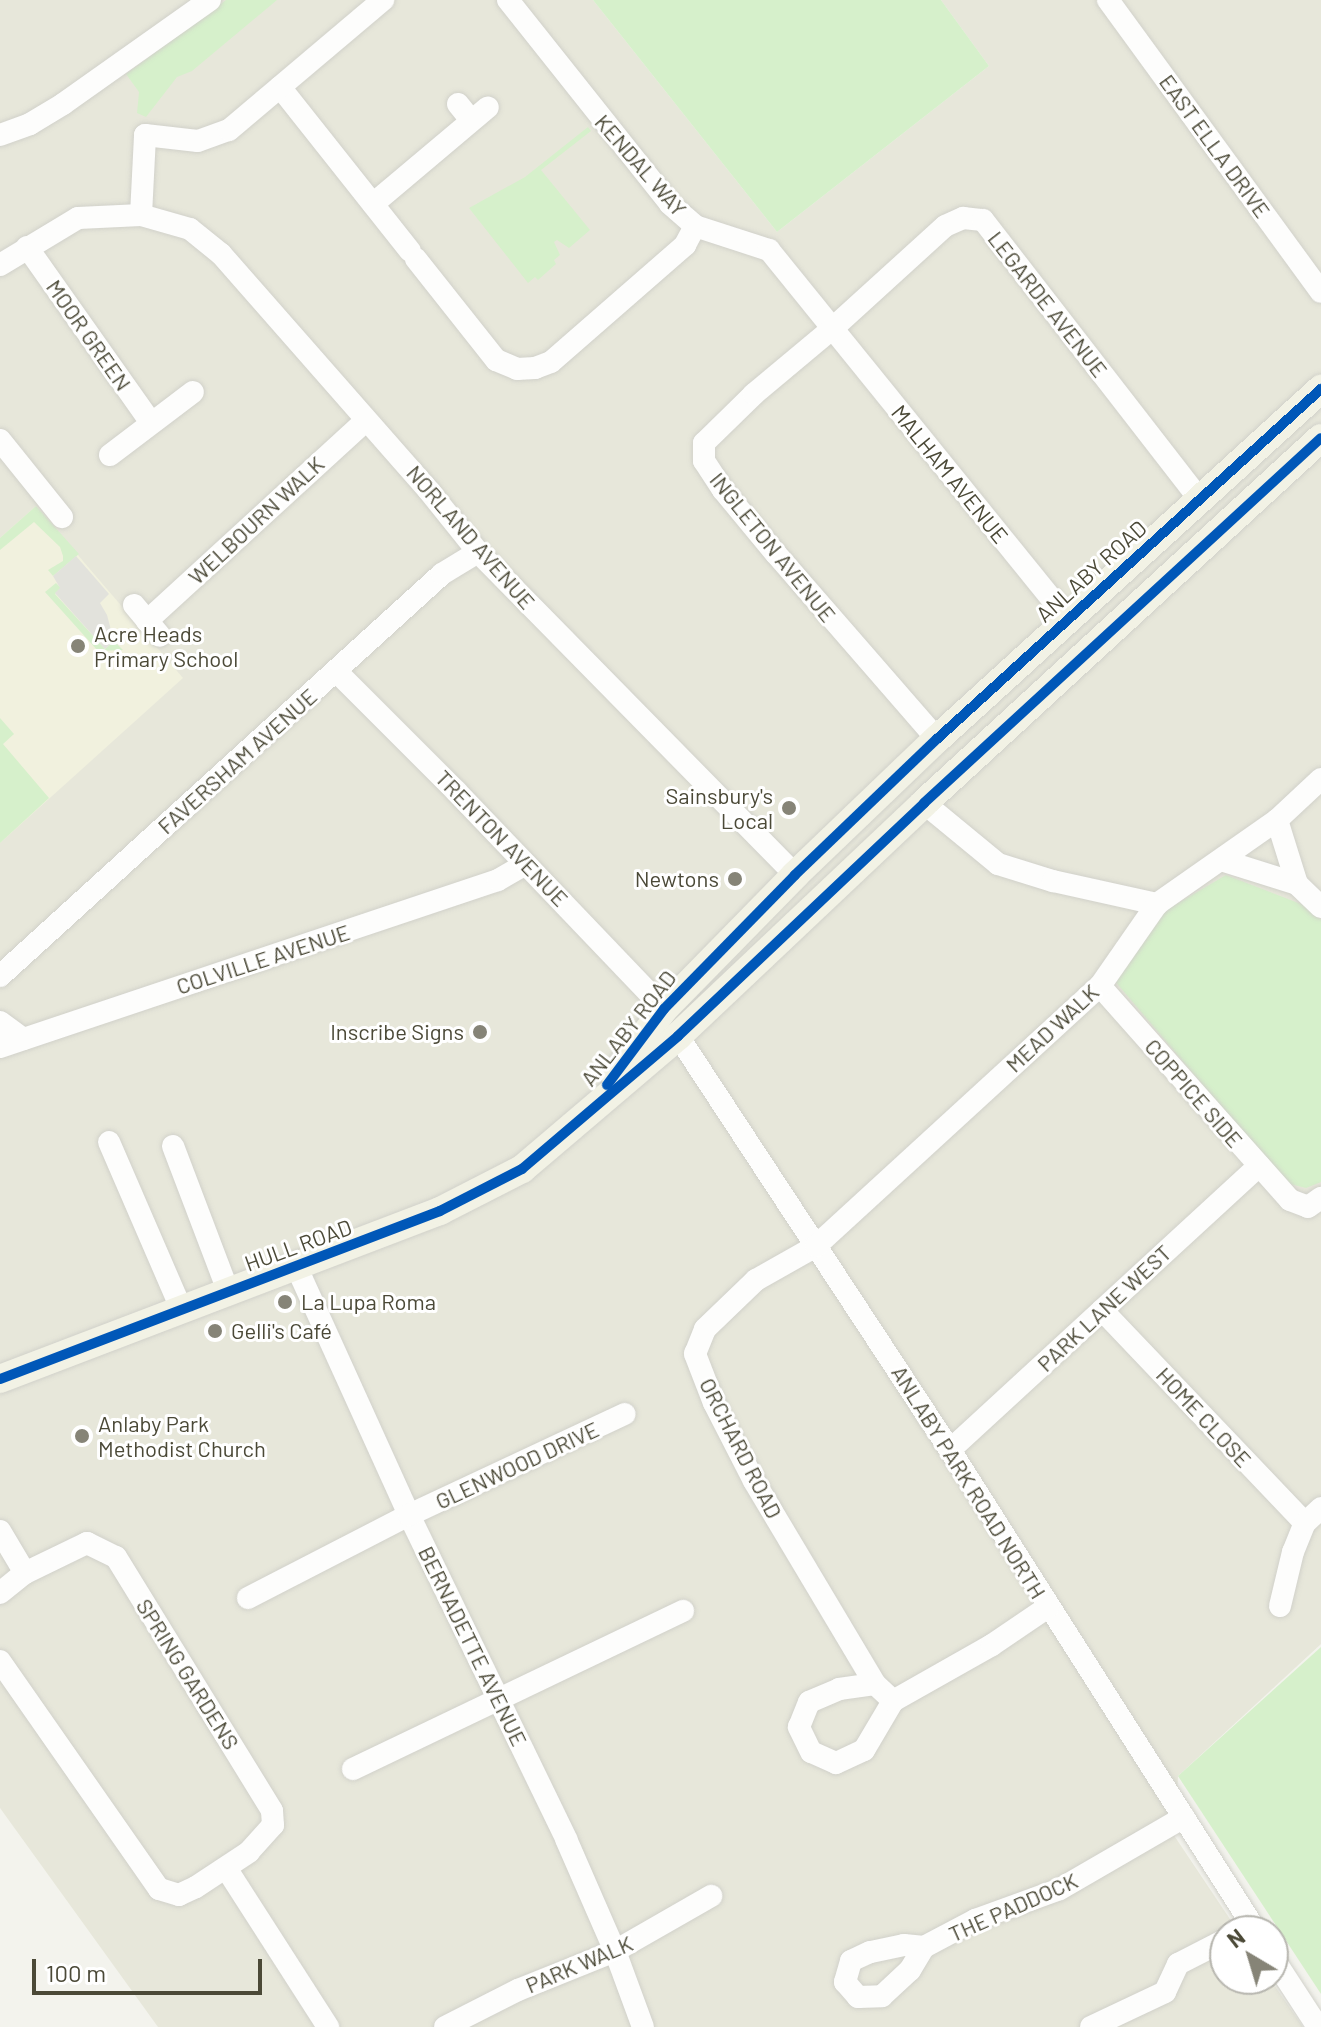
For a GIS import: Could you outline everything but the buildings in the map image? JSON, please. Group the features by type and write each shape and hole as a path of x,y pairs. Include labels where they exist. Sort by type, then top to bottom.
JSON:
{"main road":[{"name":"ANLABY ROAD","path":"588,1111 664,1009 795,875 937,739 1321,389"},
{"name":"ANLABY ROAD","path":"588,1111 678,1036 924,803 1320,440"},
{"name":"HULL ROAD","path":"0,1379 181,1308 297,1268 474,1197 522,1169 588,1111"}],"street":[{"path":"0,135 30,124 63,104 184,8 210,0"},
{"path":"141,215 145,135 198,141 229,130 383,0"},
{"name":"KENDAL WAY","path":"508,0 670,204 695,226 769,250 833,328"},
{"name":"EAST ELLA DRIVE","path":"1108,0 1321,292"},
{"path":"280,87 373,204 425,262 496,360 517,369 535,368 551,362 685,245 695,226"},
{"path":"373,204 472,111"},
{"name":"NORLAND AVENUE","path":"0,265 78,218 141,215 190,229 221,254 478,552 795,875"},
{"name":"LEGARDE AVENUE","path":"833,328 945,226 963,218 983,220 1200,500"},
{"name":"MOOR GREEN","path":"27,247 151,423"},
{"name":"MALHAM AVENUE","path":"833,328 1068,619"},
{"name":"INGLETON AVENUE","path":"833,328 723,423 704,443 704,461 723,490 767,543 937,739"},
{"path":"110,455 193,392"},
{"name":"WELBOURN WALK","path":"147,621 366,420"},
{"path":"0,440 58,503"},
{"name":"FAVERSHAM AVENUE","path":"0,976 442,574 478,552"},
{"name":"TRENTON AVENUE","path":"336,671 456,791 524,865 587,925 664,1009"},
{"name":"MEAD WALK","path":"816,1246 1100,986 1157,904 1277,820 1321,779"},
{"path":"924,803 998,864 1053,881 1157,904"},
{"path":"1277,820 1297,884"},
{"path":"1221,860 1297,884 1321,907"},
{"name":"COLVILLE AVENUE","path":"0,1047 498,880 524,865"},
{"name":"COPPICE SIDE","path":"1100,986 1290,1200 1308,1207 1321,1198"},
{"path":"0,1022 23,1039"},
{"name":"ANLABY PARK ROAD NORTH","path":"678,1036 950,1450 1184,1817 1242,1915"},
{"path":"109,1142 181,1308"},
{"path":"173,1146 228,1291"},
{"name":"PARK LANE WEST","path":"950,1450 1259,1166"},
{"name":"ORCHARD ROAD","path":"816,1246 756,1280 726,1306 705,1329 695,1354 714,1403 754,1481 875,1684"},
{"name":"BERNADETTE AVENUE","path":"297,1268 409,1515 615,1951 643,2027"},
{"name":"HOME CLOSE","path":"1102,1310 1313,1516"},
{"name":"GLENWOOD DRIVE","path":"248,1598 409,1515 625,1414"},
{"path":"1280,1606 1293,1552 1313,1516"},
{"path":"0,1531 25,1573"},
{"name":"SPRING GARDENS","path":"0,1593 25,1573 87,1543 116,1557 272,1811 273,1825 262,1840 226,1868 179,1895 159,1889 0,1661"},
{"path":"893,1701 875,1684 839,1689 809,1702 799,1727 811,1752 836,1763 864,1750 893,1701 979,1653 1048,1607"},
{"path":"353,1769 683,1611"},
{"name":"THE PADDOCK","path":"924,1947 975,1920 1060,1889 1184,1817"},
{"path":"226,1868 328,2027"},
{"name":"PARK WALK","path":"445,2027 518,1990 615,1951 711,1896"},
{"path":"1091,2027 1165,1992 1178,1964 1209,1948"},
{"path":"1289,1983 1318,2027"}],"shaded area":[{"path":"0,0 593,0 777,232 989,66 941,0 1321,0 1321,1644 1178,1776 1175,1837 1227,1915 1209,1915 1209,1995 1281,1995 1303,2027 158,2027 0,1808"},
{"name":"Acre Heads Primary School","path":"36,506 183,678 0,843 0,538"},
{"path":"76,556 109,594 100,603 107,615 114,641 105,649 55,593 60,588 53,576"}],"green space":[{"path":"226,0 277,0 192,71 177,77 146,117 137,113 139,92 126,74"},
{"path":"593,0 941,0 989,66 777,232"},
{"path":"588,127 591,131 541,170 590,230 569,248 557,240 554,242 560,255 554,260 556,264 538,280 535,277 528,283 469,208 525,177"},
{"path":"36,506 79,554 53,576 48,570 63,561 60,547 34,522 0,550 0,538"},
{"path":"56,583 61,588 55,594 105,649 114,641 123,650 98,651 45,592"},
{"path":"0,718 14,734 3,744 49,798 0,843"},
{"path":"1226,875 1306,906 1321,920 1321,1182 1306,1188 1286,1183 1113,979 1129,950 1168,909"},
{"path":"1321,1647 1321,1994 1289,1945 1289,1915 1269,1915 1178,1776"}],"cycle path":[{"path":"607,1085 664,1009 795,875 937,739 1321,389"},
{"path":"0,1379 440,1211 522,1169 678,1036 924,803 1321,438"}],"place":[{"name":"Acre Heads Primary School","path":"78,646"},
{"name":"Sainsbury's Local","path":"789,808"},
{"name":"Newtons","path":"735,879"},
{"name":"Inscribe Signs","path":"480,1032"},
{"name":"La Lupa Roma","path":"285,1302"},
{"name":"Gelli's Café","path":"215,1331"},
{"name":"Anlaby Park Methodist Church","path":"82,1436"}]}
